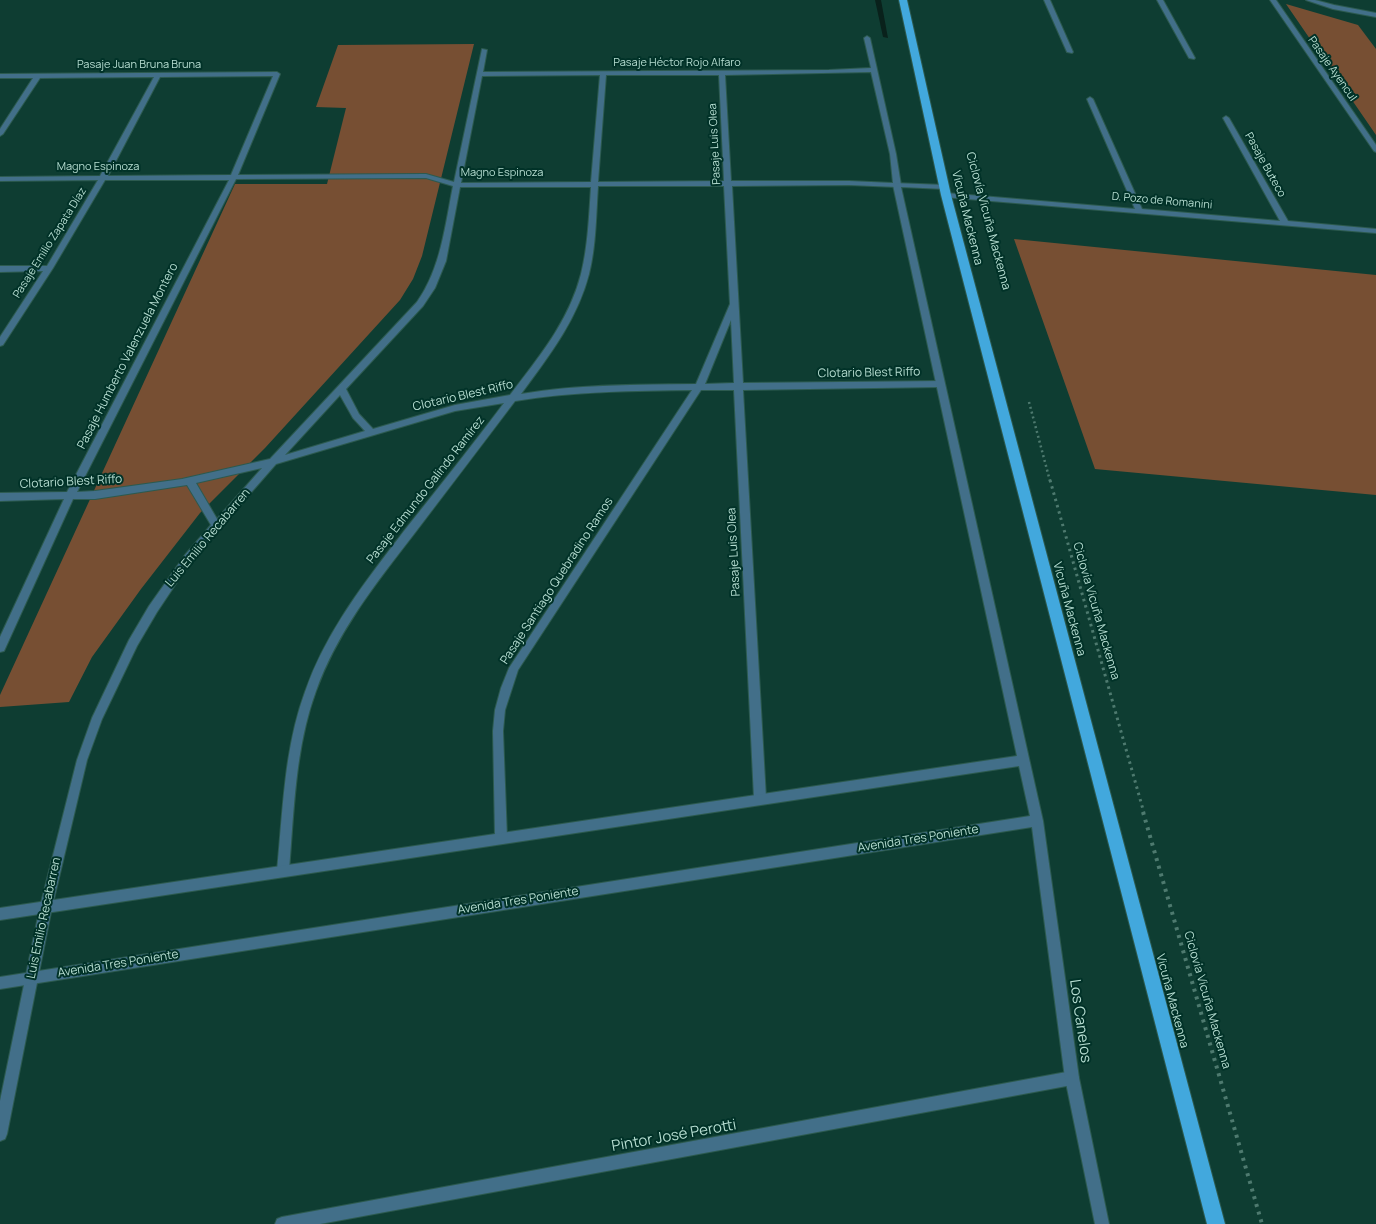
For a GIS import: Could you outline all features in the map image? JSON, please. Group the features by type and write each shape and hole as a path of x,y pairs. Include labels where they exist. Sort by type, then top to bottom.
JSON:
{"main road":[{"name":"Vicuña Mackenna","path":"903,0 946,191 1216,1224"}],"street":[{"path":"1047,0 1070,52"},
{"path":"1160,0 1192,58"},
{"name":"Pasaje Ayencul","path":"1272,0 1376,150"},
{"path":"1309,0 1376,15"},
{"path":"1347,3 1353,11"},
{"path":"867,38 893,154 897,184 1037,821"},
{"name":"Luis Emilio Recabarren","path":"0,1134 46,907 71,800 82,760 114,679 133,643 170,582 216,526 407,319 431,288 442,261 484,50"},
{"name":"Pasaje Héctor Rojo Alfaro","path":"480,74 874,70"},
{"name":"Pasaje Luis Olea","path":"722,72 760,798"},
{"name":"Pasaje Edmundo Galindo Ramírez","path":"283,871 297,743 310,692 335,636 371,581 554,344 569,319 580,295 589,255 603,73"},
{"name":"Pasaje Juan Bruna Bruna","path":"0,76 277,74"},
{"name":"Pasaje Humberto Valenzuela Montero","path":"0,648 70,496 234,178 277,74"},
{"path":"0,134 38,75"},
{"name":"Pasaje Emilio Zapata Díaz","path":"0,343 49,268 103,178 158,75"},
{"path":"1090,99 1139,210"},
{"name":"Pasaje Buteco","path":"1226,118 1285,223"},
{"name":"Magno Espinoza","path":"0,179 426,176 458,185 849,183 897,184 946,191"},
{"name":"D. Pozo de Romanini","path":"946,191 1376,231"},
{"path":"0,269 49,268"},
{"name":"Pasaje Luis Olea","path":"698,387 734,304"},
{"name":"Clotario Blest Riffo","path":"0,498 121,493 190,482 274,462 455,408 515,396 582,389 941,384"},
{"name":"Pasaje Santiago Quebradino Ramos","path":"501,838 498,731 500,710 514,668 698,387"},
{"path":"342,390 356,416 372,433"},
{"path":"190,482 216,526"},
{"path":"0,914 760,798 1023,760"},
{"name":"Avenida Tres Poniente","path":"0,983 1037,821"},
{"name":"Los Canelos","path":"1037,821 1072,1078 1102,1224"},
{"name":"Pintor José Perotti","path":"282,1224 1072,1078"}],"path":[{"name":"Ciclovía Vicuña Mackenna","path":"1028,400 1083,602 1262,1224"}],"shaded area":[{"path":"1286,4 1358,25 1376,49 1376,135"},
{"path":"474,44 422,256 413,279 400,300 265,448 200,513 141,589 92,657 69,702 0,707 0,695 235,184 327,184 346,108 316,107 338,45"},
{"path":"1014,239 1376,275 1376,495 1095,469"}],"waterway":[{"path":"878,0 886,37"}]}
